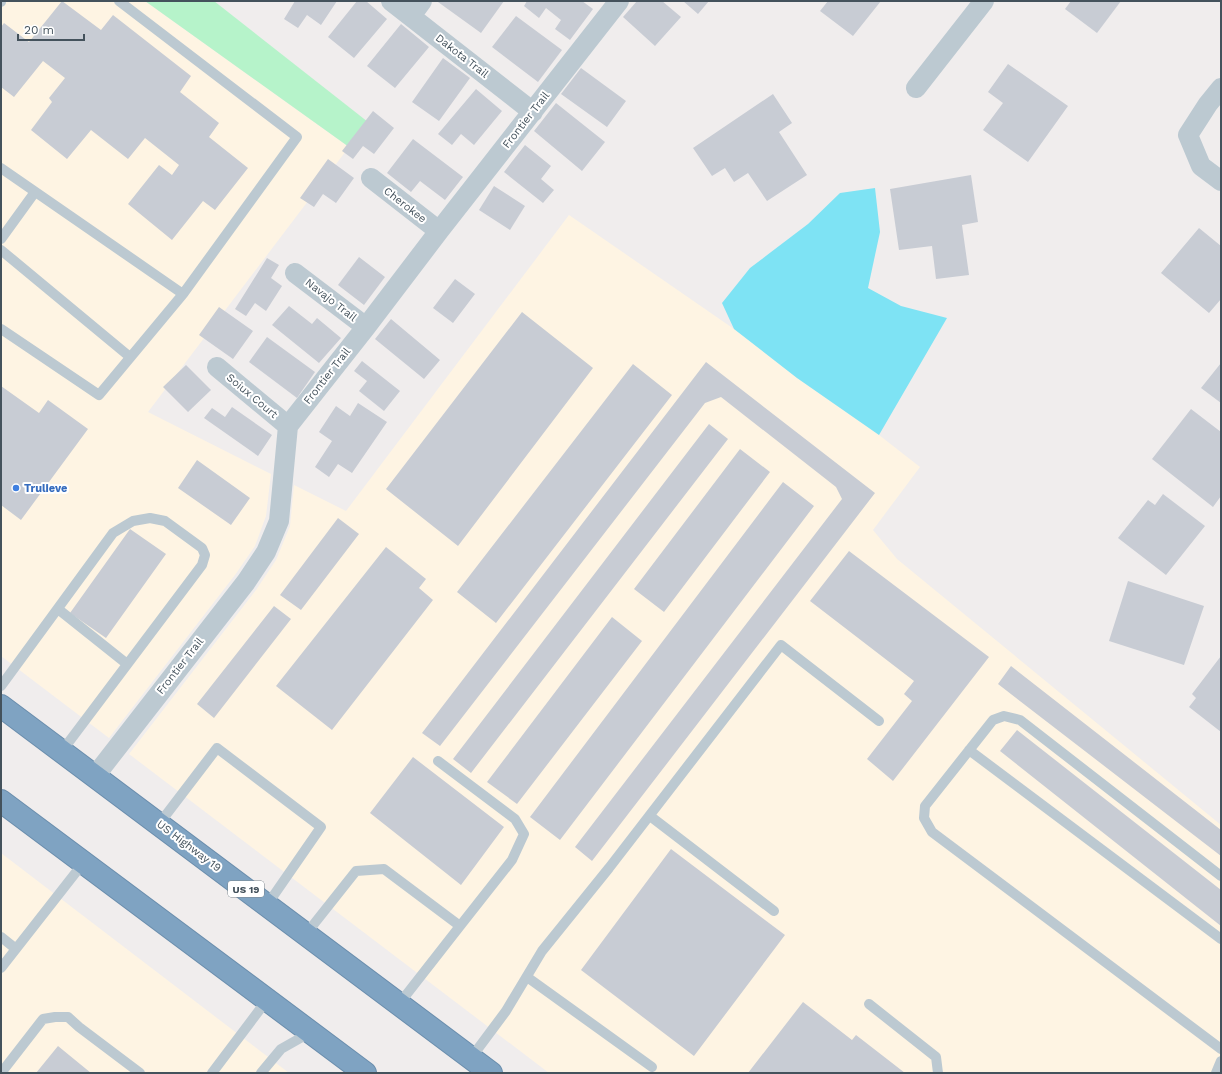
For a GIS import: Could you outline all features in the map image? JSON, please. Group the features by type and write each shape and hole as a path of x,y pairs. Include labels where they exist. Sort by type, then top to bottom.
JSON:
{"highway":[{"name":"US Highway 19","path":"1,706 491,1073"},
{"path":"1,801 365,1073"}],"street":[{"name":"Dakota Trail","path":"391,1 416,8 533,112"},
{"name":"Frontier Trail","path":"96,776 246,582 266,552 279,521 288,426 366,328 439,231 619,1"},
{"path":"916,88 984,1"},
{"path":"1221,88 1208,104 1188,136 1201,166 1221,181"},
{"name":"Cherokee","path":"371,178 439,231"},
{"name":"Navajo Trail","path":"295,273 366,328"},
{"name":"Soiux Court","path":"217,367 288,426"}],"lane":[{"path":"1,329 99,395 183,294 297,138 119,1"},
{"path":"1,168 183,294"},
{"path":"1,239 35,192"},
{"path":"1,250 130,357"},
{"path":"1,686 113,533 133,522 150,518 165,521 202,548 205,555 202,565 62,751"},
{"path":"58,609 127,664"},
{"path":"471,1058 506,1011 542,951 650,816 781,645 879,721"},
{"path":"1221,876 1020,720 1004,716 993,720 925,806 924,818 932,832 1221,1049"},
{"path":"159,824 217,748 321,827 267,905"},
{"path":"969,750 1221,940"},
{"path":"399,1004 512,860 524,834 515,819 438,761"},
{"path":"650,816 774,911"},
{"path":"1,968 84,862"},
{"path":"306,934 356,871 384,869 460,926"},
{"path":"1,936 16,949"},
{"path":"527,977 652,1067"},
{"path":"212,1073 267,1000"},
{"path":"869,1004 936,1057 938,1073"},
{"path":"1,1073 44,1019 55,1017 68,1017 140,1073"},
{"path":"261,1073 281,1049 311,1032"},
{"path":"1216,1073 1221,1061"}],"shaded area":[{"path":"1,1 145,1 349,147 148,412 271,474 266,516 255,546 235,575 109,738 1,656"},
{"path":"569,215 734,329 797,378 879,435 920,467 873,530 897,559 1221,825 1221,1073 549,1073 129,754 256,590 276,560 290,526 294,485 346,511"},
{"path":"1,853 289,1073 1,1073"}],"green space":[{"path":"145,1 214,1 368,122 349,147"}],"water":[{"path":"875,188 880,232 868,288 901,306 947,318 879,435 797,378 734,329 722,303 750,268 808,224 840,193"}],"building":[{"path":"62,1 101,30 113,15 191,76 180,92 219,123 209,137 248,168 215,210 203,201 172,240 128,204 159,165 172,175 179,165 145,138 128,159 91,130 67,159 31,130 52,102 49,98 65,78 43,61 14,97 1,87 1,27 4,23 29,42"},
{"path":"295,1 337,1 321,25 307,15 298,28 284,19"},
{"path":"357,1 366,1 387,19 354,58 328,37"},
{"path":"438,1 504,1 481,33"},
{"path":"527,1 582,1 593,9 570,40 555,29 561,20 546,8 539,18 524,6"},
{"path":"637,1 662,1 681,17 655,46 623,17"},
{"path":"683,1 709,1 698,14"},
{"path":"828,1 881,1 853,36 820,11"},
{"path":"1071,1 1121,1 1097,33 1065,9"},
{"path":"516,16 562,50 538,82 492,47"},
{"path":"401,24 429,47 395,88 367,66"},
{"path":"443,58 470,78 439,121 412,102"},
{"path":"1008,64 1068,106 1028,162 983,130 1003,103 988,92"},
{"path":"581,68 626,101 607,127 561,94"},
{"path":"476,89 502,111 474,145 461,134 452,145 438,134"},
{"path":"773,94 792,123 779,132 807,175 767,201 748,173 734,182 725,168 712,176 693,148"},
{"path":"556,103 605,142 582,171 534,131"},
{"path":"373,111 394,128 374,154 363,146 353,159 342,151"},
{"path":"413,139 463,177 445,200 420,181 411,192 387,173"},
{"path":"525,145 551,166 541,179 554,190 543,203 504,172"},
{"path":"328,159 354,178 336,203 323,194 314,207 300,198"},
{"path":"971,175 978,222 962,225 969,275 936,279 932,246 899,250 890,189"},
{"path":"494,186 525,206 510,230 479,210"},
{"path":"1199,228 1221,246 1221,299 1209,313 1161,273"},
{"path":"359,257 385,277 364,305 338,285"},
{"path":"267,258 279,265 271,278 282,286 266,311 255,303 246,316 235,309"},
{"path":"455,279 475,294 453,323 433,308"},
{"path":"289,306 312,324 317,318 341,338 319,363 272,325"},
{"path":"219,307 253,331 233,359 199,335"},
{"path":"522,312 593,368 458,546 386,489"},
{"path":"391,319 440,360 424,379 375,339"},
{"path":"267,337 315,372 297,398 249,362"},
{"path":"362,361 400,391 384,411 359,391 367,381 354,371"},
{"path":"706,362 875,493 592,861 575,847 842,499 836,487 721,397 705,403 440,746 422,733"},
{"path":"1221,363 1221,403 1201,388"},
{"path":"633,364 672,395 496,623 457,592"},
{"path":"186,365 211,390 188,412 163,387"},
{"path":"1,386 39,413 48,400 88,429 21,520 1,505"},
{"path":"358,403 387,422 352,473 338,464 329,477 315,467 332,441 319,432 336,406 350,416"},
{"path":"232,407 272,435 258,456 204,418 212,408 225,417"},
{"path":"1191,409 1221,432 1221,496 1213,507 1152,459"},
{"path":"709,424 728,439 471,773 453,759"},
{"path":"740,449 770,472 664,612 634,589"},
{"path":"197,460 250,498 231,525 178,488"},
{"path":"783,482 814,506 560,840 530,817"},
{"path":"1163,494 1205,526 1166,575 1118,538 1148,500 1155,505"},
{"path":"338,518 359,534 301,610 280,595"},
{"path":"130,529 166,554 106,638 70,613"},
{"path":"386,547 426,579 419,588 433,600 332,730 276,686"},
{"path":"849,551 989,657 893,781 867,759 912,701 904,694 914,681 810,601"},
{"path":"1128,581 1204,606 1184,665 1109,641"},
{"path":"274,606 291,619 214,718 197,704"},
{"path":"612,617 642,641 517,804 487,782"},
{"path":"1221,656 1221,732 1189,707 1196,698 1192,694"},
{"path":"1011,666 1221,830 1221,856 998,684"},
{"path":"1017,730 1221,890 1221,926 1000,751"},
{"path":"413,757 504,827 461,885 370,813"},
{"path":"671,849 785,935 694,1056 581,970"},
{"path":"803,1002 852,1040 856,1035 905,1073 748,1073"},
{"path":"58,1046 91,1073 36,1073"}],"place":[{"name":"Trulieve","path":"16,488"}]}
